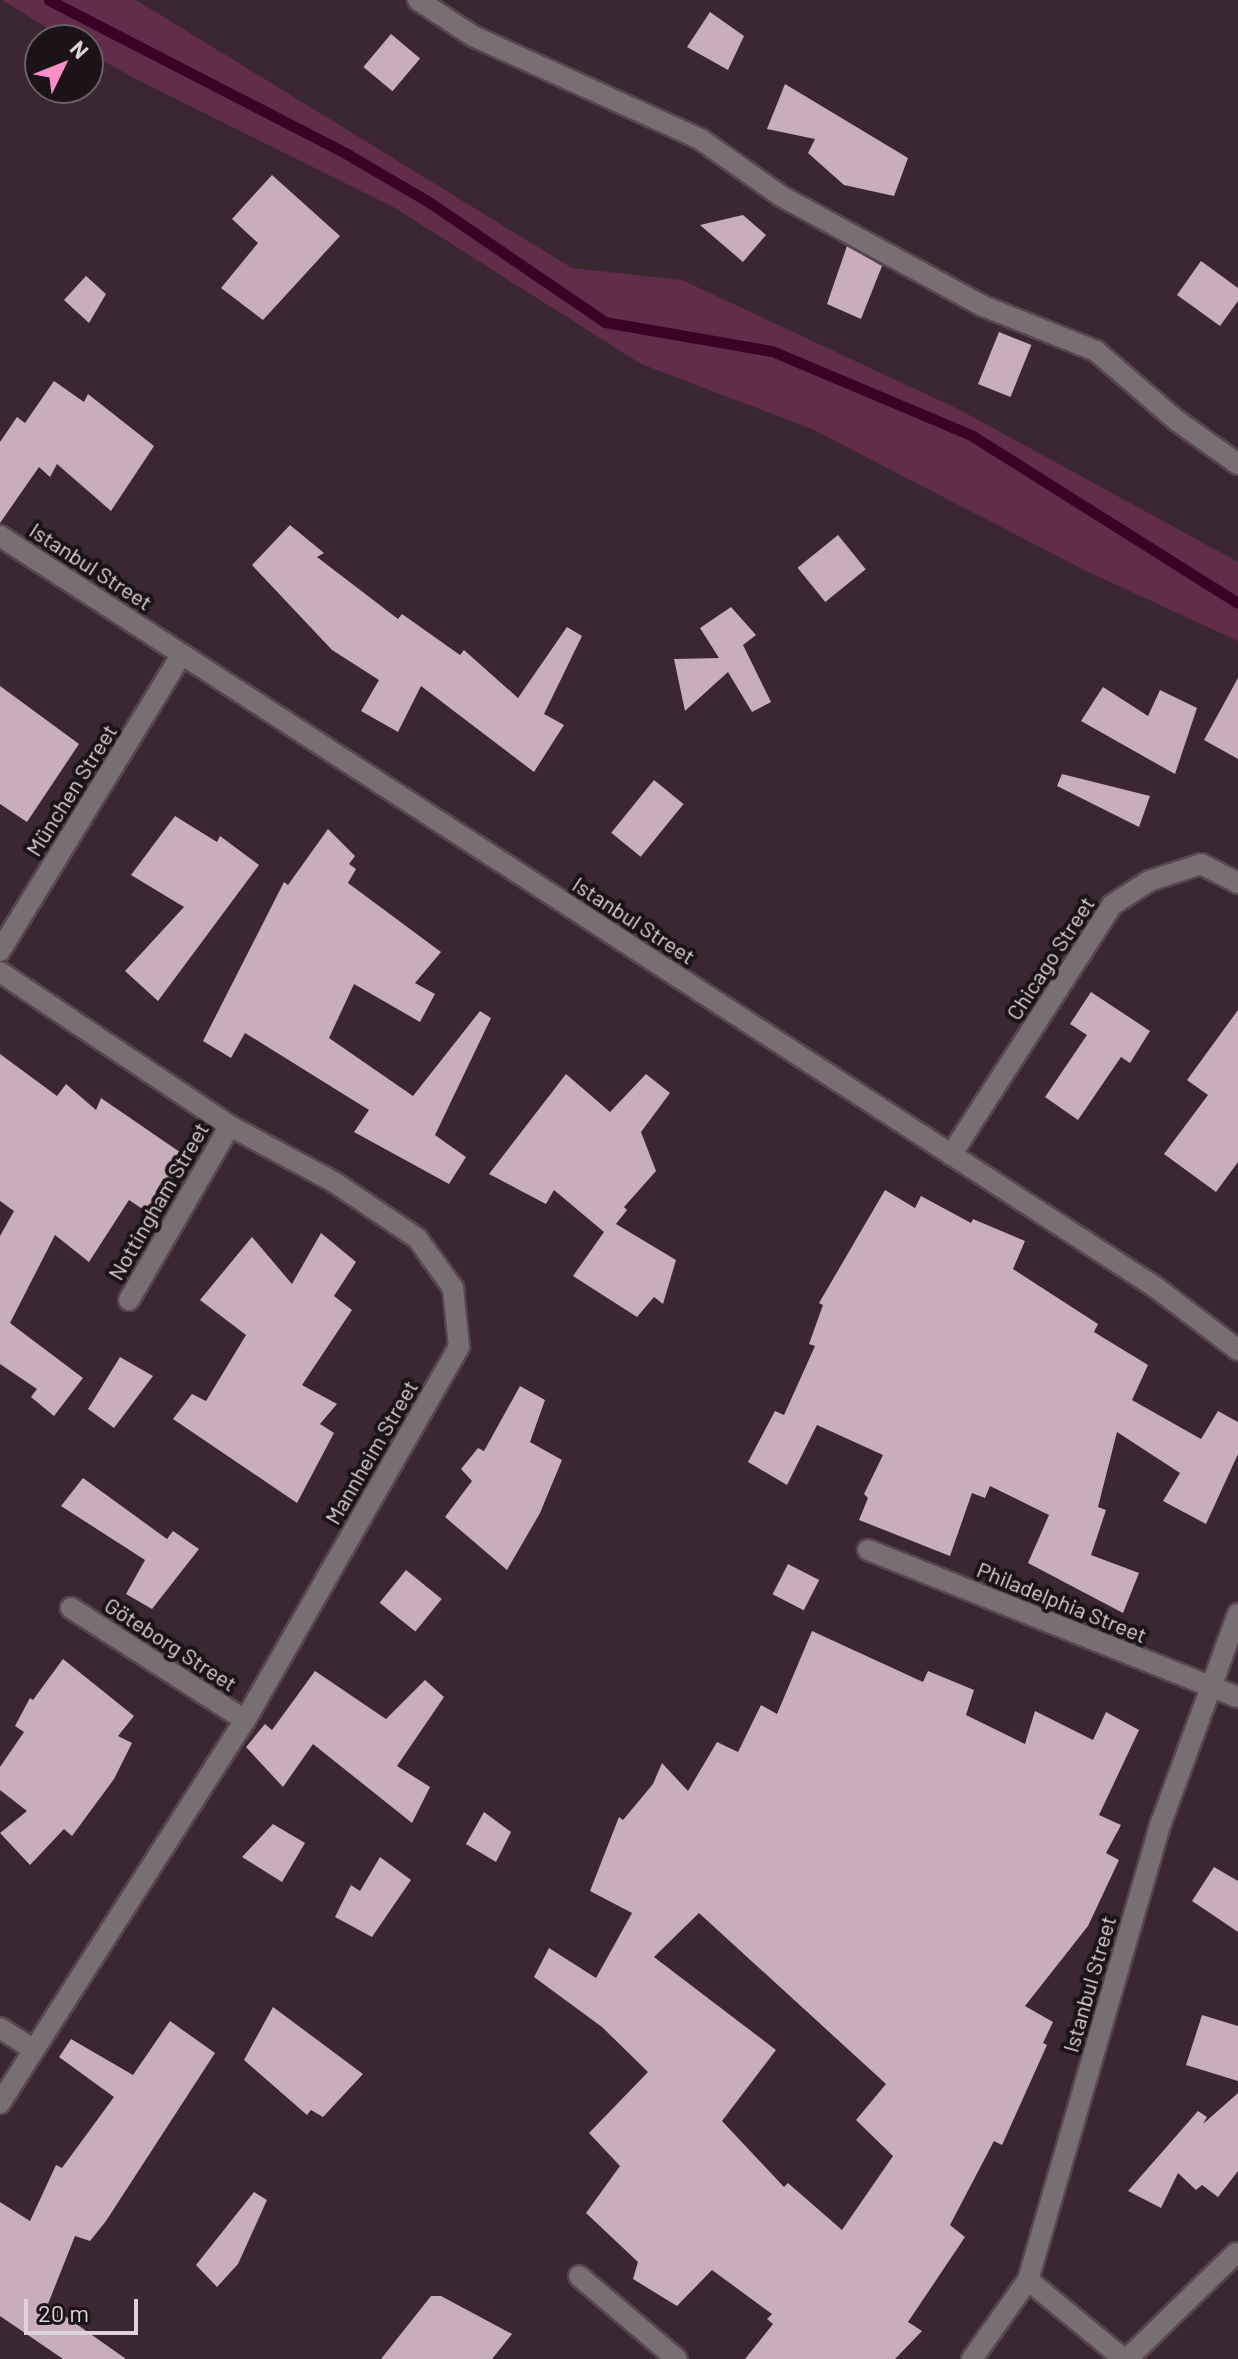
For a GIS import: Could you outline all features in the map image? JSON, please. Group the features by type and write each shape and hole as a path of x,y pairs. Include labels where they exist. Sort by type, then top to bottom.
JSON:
{"street":[{"path":"418,0 473,36 700,139 781,196 983,306 1096,351 1176,420 1238,464"},
{"name":"Istanbul Street","path":"0,536 1158,1289 1238,1350"},
{"name":"München Street","path":"0,951 182,654"},
{"name":"Chicago Street","path":"951,1155 1112,905 1149,881 1201,864 1238,883"},
{"name":"Mannheim Street","path":"0,972 230,1126 334,1182 417,1238 453,1288 459,1347 245,1720 0,2103"},
{"name":"Nottingham Street","path":"129,1300 230,1126"},
{"name":"Philadelphia Street","path":"868,1550 1238,1697"},
{"name":"Göteborg Street","path":"71,1608 245,1720"},
{"name":"Istanbul Street","path":"972,2359 1028,2280 1161,1823 1238,1614"},
{"path":"0,2028 34,2050"},
{"path":"1028,2280 1126,2359 1236,2253"},
{"path":"579,2276 677,2359"}],"shaded area":[{"path":"2,0 136,0 572,268 682,280 960,410 1238,562 1238,641 1084,570 812,429 641,364 395,208 104,61 104,24 41,24"}],"building":[{"path":"710,12 744,36 728,70 687,47"},
{"path":"391,34 420,58 392,91 363,67"},
{"path":"785,84 908,158 894,196 844,185 808,153 815,139 767,129"},
{"path":"272,175 340,236 263,320 221,288 258,243 232,219"},
{"path":"743,215 766,235 743,262 700,225"},
{"path":"847,246 882,266 861,319 827,304"},
{"path":"1201,261 1238,288 1238,301 1220,326 1177,295"},
{"path":"86,276 106,294 89,323 64,300"},
{"path":"999,332 1031,345 1010,397 978,384"},
{"path":"54,381 84,402 88,394 154,446 111,511 57,464 50,477 39,467 0,523 0,442 17,417 25,423"},
{"path":"290,525 324,553 317,557 398,619 402,614 460,655 464,650 518,698 567,627 582,636 544,714 564,725 534,772 421,686 398,732 361,711 379,680 332,650 252,565"},
{"path":"838,535 866,569 825,602 798,568"},
{"path":"731,607 756,635 743,645 771,702 752,712 728,672 685,711 674,659 719,658 700,628"},
{"path":"1238,678 1238,759 1204,740"},
{"path":"0,686 79,744 27,822 0,804"},
{"path":"1103,687 1148,716 1160,690 1197,708 1175,774 1081,721"},
{"path":"1062,774 1150,796 1139,827 1057,786"},
{"path":"654,780 684,804 641,857 611,833"},
{"path":"175,816 217,842 220,836 259,865 158,1001 125,971 184,907 131,875"},
{"path":"328,829 355,856 349,864 356,869 348,883 441,952 415,983 435,994 420,1022 354,984 329,1038 413,1096 480,1011 491,1018 435,1135 466,1157 449,1184 354,1132 369,1110 245,1033 231,1058 203,1041 284,882 288,885"},
{"path":"1091,992 1150,1031 1130,1063 1121,1057 1078,1120 1045,1097 1087,1035 1070,1024"},
{"path":"1238,1010 1238,1162 1216,1192 1164,1154 1208,1095 1187,1080"},
{"path":"0,1054 57,1096 66,1084 96,1110 101,1098 187,1157 150,1214 129,1200 89,1262 55,1235 10,1323 83,1378 54,1416 31,1397 37,1389 0,1364 0,1236 14,1211 0,1201"},
{"path":"566,1074 610,1112 646,1074 670,1093 641,1132 656,1171 624,1207 627,1210 616,1224 676,1260 663,1304 654,1297 637,1317 573,1276 604,1232 554,1190 546,1204 489,1174"},
{"path":"885,1190 915,1208 921,1196 971,1223 973,1219 1025,1241 1013,1269 1098,1324 1094,1332 1148,1365 1132,1400 1201,1439 1218,1411 1238,1422 1238,1454 1206,1524 1163,1501 1180,1473 1117,1432 1098,1507 1106,1510 1091,1555 1139,1573 1123,1613 1028,1563 1049,1515 990,1486 985,1498 972,1493 950,1556 859,1520 868,1498 864,1494 883,1455 817,1425 787,1485 748,1462 775,1411 784,1415 815,1346 809,1344 823,1305 819,1303"},
{"path":"321,1233 356,1262 334,1296 352,1310 302,1385 337,1404 320,1424 334,1433 297,1503 173,1419 192,1394 206,1401 246,1335 200,1300 252,1237 292,1284"},
{"path":"120,1357 153,1376 114,1428 88,1409"},
{"path":"520,1386 545,1400 530,1442 562,1460 540,1513 507,1570 445,1517 472,1481 461,1469 478,1448 484,1451"},
{"path":"83,1478 167,1539 173,1531 199,1549 152,1609 126,1594 145,1560 61,1506"},
{"path":"788,1564 819,1580 804,1610 773,1594"},
{"path":"406,1570 442,1599 415,1632 380,1603"},
{"path":"812,1631 923,1682 928,1671 974,1690 966,1715 1025,1744 1035,1711 1093,1740 1106,1712 1139,1730 1099,1815 1121,1825 1106,1853 1119,1860 1088,1926 1025,2006 1053,2022 1043,2043 1047,2045 1002,2145 994,2141 950,2225 965,2237 908,2322 922,2331 895,2359 745,2359 773,2324 767,2319 772,2314 712,2270 677,2306 633,2279 638,2262 586,2213 620,2166 589,2133 648,2072 602,2027 534,1977 549,1948 596,1978 632,1913 590,1891 619,1817 623,1820 653,1784 662,1763 688,1791 717,1742 738,1752 761,1705 777,1714","holes":["699,1913 886,2084 856,2120 893,2156 842,2230 788,2183 784,2187 722,2121 776,2050 654,1957"]},
{"path":"63,1659 134,1716 118,1736 132,1743 114,1779 72,1836 64,1829 30,1865 0,1833 27,1811 0,1790 0,1767 24,1732 15,1726 30,1698 33,1700"},
{"path":"315,1671 386,1719 425,1680 444,1697 397,1766 430,1787 412,1823 313,1744 283,1787 246,1747 265,1724 272,1730"},
{"path":"484,1812 511,1832 496,1862 466,1844"},
{"path":"273,1824 305,1843 282,1882 242,1857"},
{"path":"380,1857 411,1880 372,1937 335,1917 351,1885 360,1891"},
{"path":"1214,1867 1238,1881 1238,1932 1192,1901"},
{"path":"273,2007 363,2074 323,2117 311,2110 307,2115 244,2060"},
{"path":"1202,2015 1238,2026 1238,2081 1186,2065"},
{"path":"170,2021 215,2053 106,2221 90,2241 75,2236 48,2304 126,2359 63,2359 0,2316 0,2202 30,2221 56,2165 62,2168 114,2097 59,2057 71,2039 133,2075"},
{"path":"1238,2093 1238,2171 1218,2197 1202,2185 1196,2190 1178,2173 1161,2208 1128,2191 1198,2111 1207,2117 1203,2124"},
{"path":"254,2192 267,2200 238,2264 217,2287 196,2265"},
{"path":"431,2296 441,2296 512,2334 492,2359 381,2359"}],"waterway":[{"path":"49,0 347,154 429,202 605,322 772,351 971,435 1238,603"}]}
